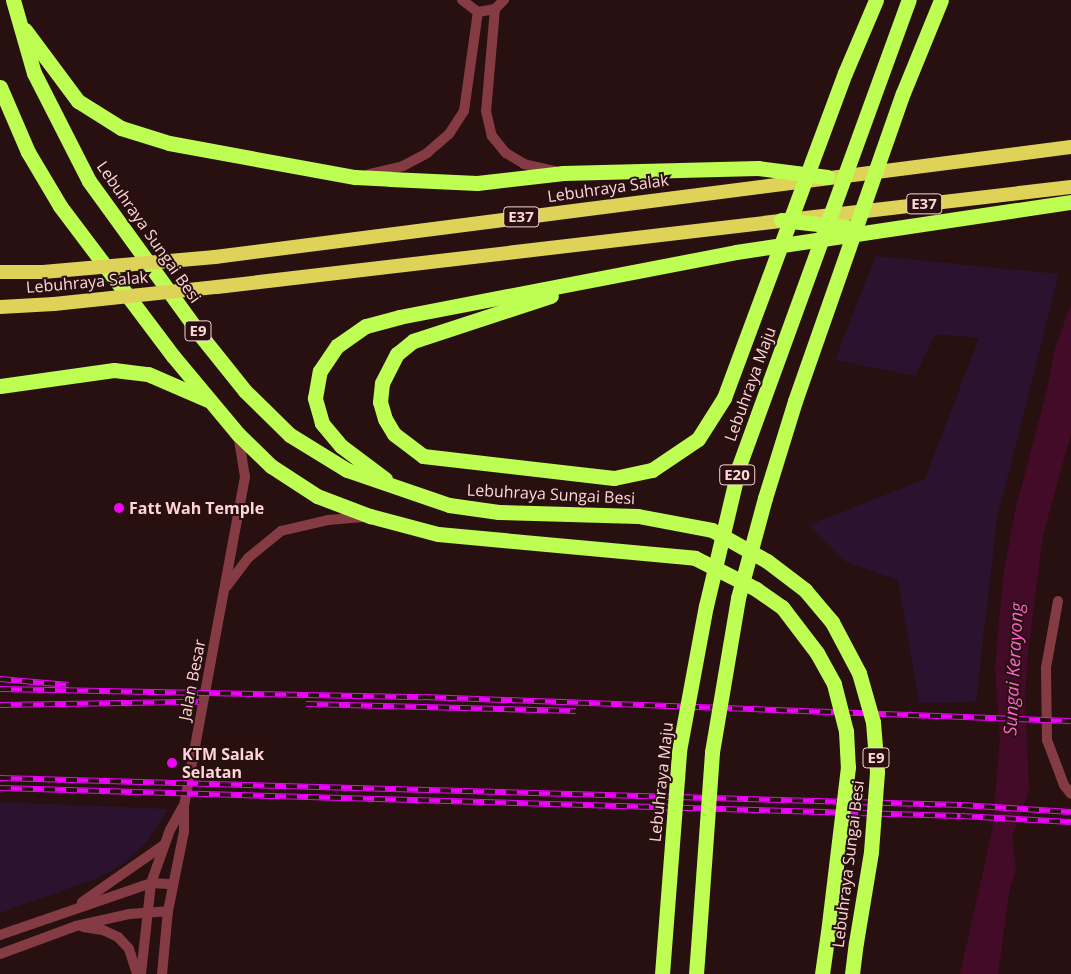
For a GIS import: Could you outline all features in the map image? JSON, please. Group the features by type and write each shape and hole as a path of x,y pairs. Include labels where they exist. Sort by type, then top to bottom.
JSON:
{"highway":[{"name":"Lebuhraya Sungai Besi","path":"13,0 34,72 89,181 245,391 290,435 347,470 400,490 449,505 499,512 638,516 712,530 768,561 805,590 832,622 859,673 873,722 877,772 871,852 852,974"},
{"path":"580,284 520,309 413,341 397,354 382,383 380,402 385,419 394,434 423,456 614,478 652,470 698,439 724,398 845,73 876,0"},
{"name":"Lebuhraya Maju","path":"662,974 679,751 706,606 739,466 909,0"},
{"name":"E20","path":"696,974 712,752 738,598 765,498 796,401 903,94 941,0"},
{"path":"17,18 78,101 121,128 170,143 355,176 477,183 563,172 758,168 827,177"},
{"name":"Lebuhraya Sungai Besi","path":"0,87 28,152 60,206 173,356 238,434 271,466 318,496 370,516 438,534 695,558 756,590 782,607 817,653 834,684 846,731 848,767 822,974"},
{"name":"Lebuhraya Salak","path":"0,272 43,272 215,257 827,177 1067,148"},
{"path":"400,490 341,446 322,423 315,398 320,371 337,346 366,326 399,317 580,284 736,252 874,230 1070,193"},
{"name":"Lebuhraya Salak","path":"0,306 54,304 217,287 781,220 1070,193"},
{"path":"781,220 874,230"},
{"path":"0,386 114,370 148,374 210,400"}],"street":[{"path":"462,0 478,12 495,10"},
{"path":"504,0 495,10 486,111 492,136 506,153 524,164 563,172"},
{"path":"355,176 403,166 427,153 448,134 464,111 478,12"},
{"name":"Jalan Besar","path":"162,974 168,911 184,832 184,806 245,477 238,434"},
{"name":"Jalan Besar","path":"225,588 248,558 281,532 328,520 370,516"},
{"path":"1058,601 1046,668 1046,740 1064,785 1071,794"},
{"name":"Jalan Besar","path":"139,974 151,883 164,844 184,806"},
{"path":"71,910 164,844"},
{"path":"0,935 151,883 173,884"},
{"path":"0,954 76,926 146,911 168,911"},
{"path":"76,926 103,930 118,937 129,949 139,974"}],"shaded area":[{"path":"876,256 1059,274 997,518 976,702 919,703 898,580 846,562 809,525 925,479 979,338 935,334 915,376 835,360"},
{"path":"0,802 168,809 146,843 123,864 98,878 0,913"}],"water":[{"name":"Sungai Kerayong","path":"1071,304 1071,434 1043,535 1028,653 1025,699 1029,790 1012,837 1016,869 1009,893 998,974 960,974 992,832 1000,740 995,668 1003,577 1015,511 1046,394 1055,349"}],"railway":[{"path":"0,679 69,685"},
{"path":"0,689 424,697 1071,721"},
{"path":"0,705 199,702"},
{"path":"306,704 576,711"},
{"path":"0,778 962,805 1071,812"},
{"path":"0,788 961,816 1071,822"}],"place":[{"name":"Fatt Wah Temple","path":"119,508"},
{"name":"KTM Salak Selatan","path":"172,763"}]}
